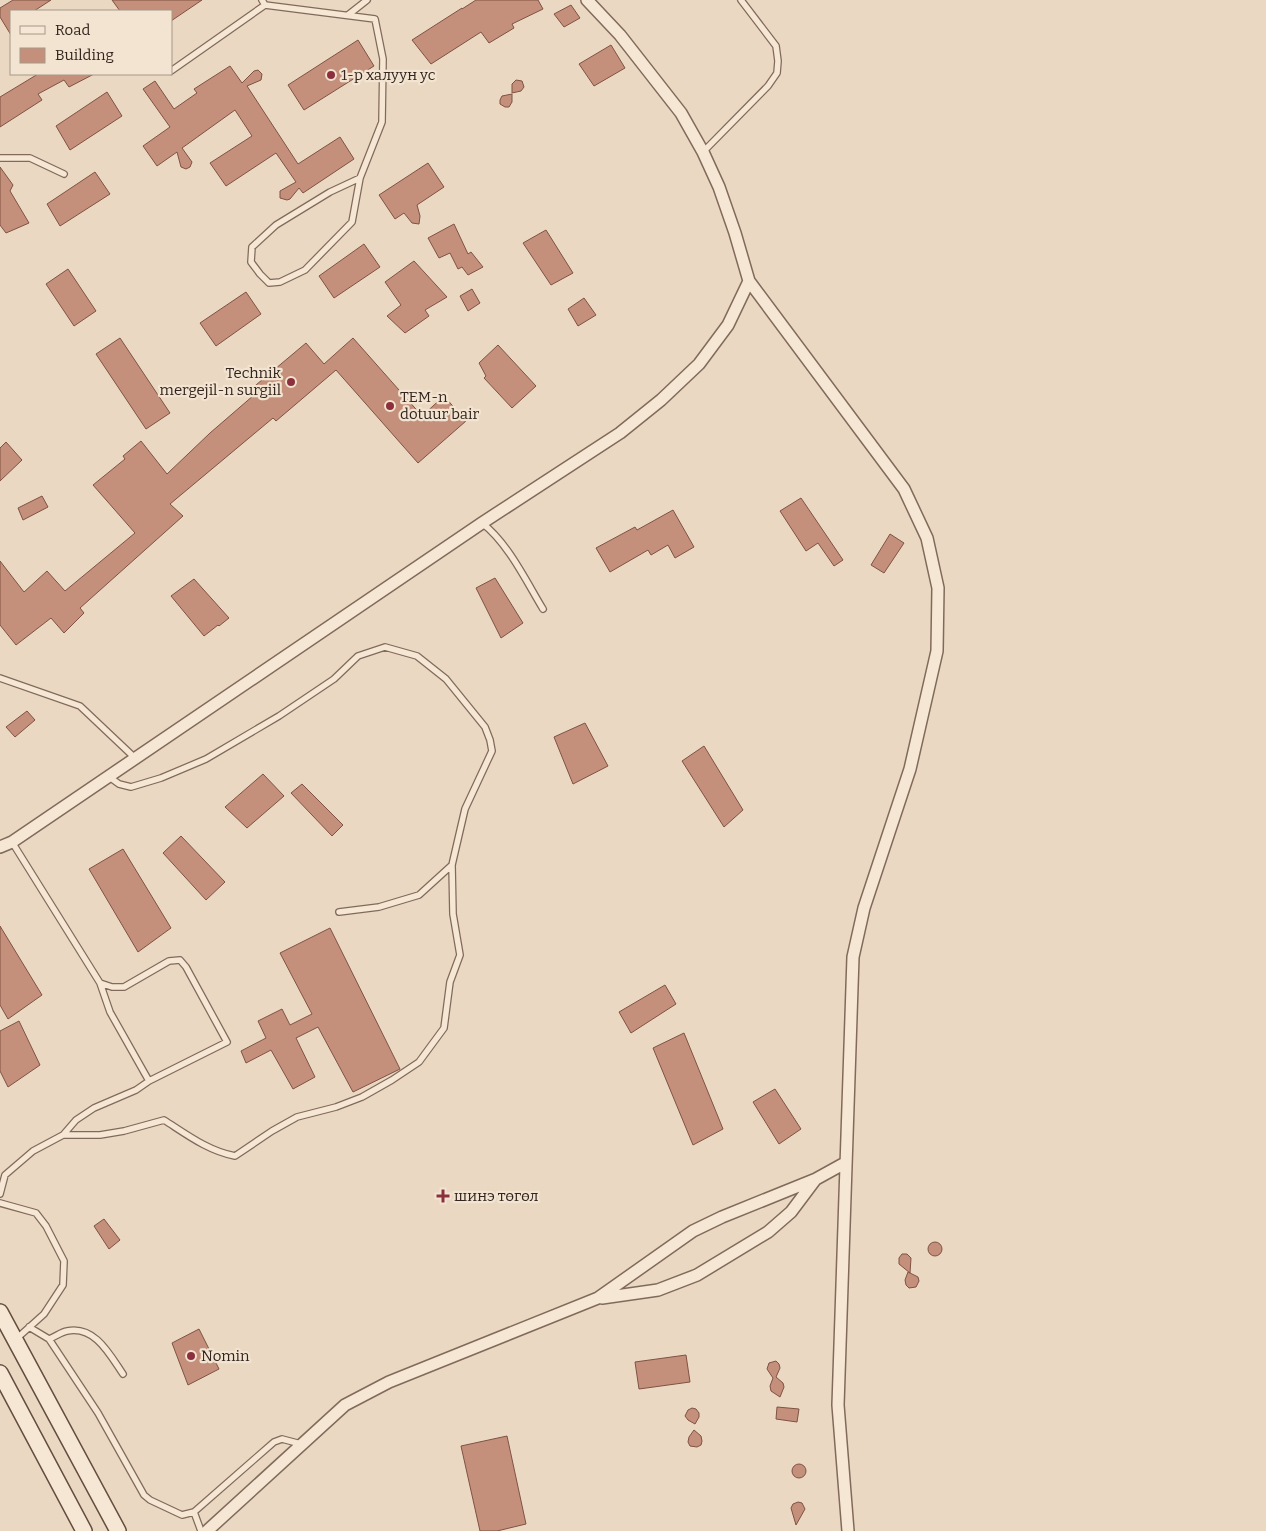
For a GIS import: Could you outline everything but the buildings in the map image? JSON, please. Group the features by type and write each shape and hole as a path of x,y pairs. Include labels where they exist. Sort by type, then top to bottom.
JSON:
{"main road":[{"path":"0,1312 118,1531"},
{"path":"0,1373 84,1531"}],"street":[{"path":"588,0 620,35 681,113 703,152 722,196 749,281 904,489 927,538 938,588 937,651 910,769 864,908 853,957 838,1404 848,1531"},
{"path":"0,847 12,842 482,523 620,433 661,400 699,364 728,325 749,281"},
{"path":"207,1531 344,1405 389,1382 598,1298 693,1231 722,1217 816,1179 845,1163"},
{"path":"598,1298 658,1290 697,1275 768,1232 791,1212 816,1179"}],"lane":[{"path":"348,15 367,0"},
{"path":"703,152 768,86 777,73 776,46 740,0"},
{"path":"172,70 263,2 375,19 383,59 382,122 360,178 352,222 305,270 280,282 269,283 251,262 252,248 276,225 330,192 360,178"},
{"path":"0,158 30,158 64,174"},
{"path":"482,523 501,540 543,609"},
{"path":"63,1135 100,1135 124,1131 164,1120 212,1149 235,1156 297,1117 336,1107 362,1097 419,1062 444,1028 450,982 460,955 453,914 452,864 465,809 492,751 490,740 484,727 446,679 417,656 385,648 358,656 334,680 279,716 206,759 161,778 131,787 120,784 108,776"},
{"path":"0,678 80,706 135,758"},
{"path":"12,842 100,983 110,1012 149,1081"},
{"path":"339,912 380,907 419,895 452,864"},
{"path":"0,1194 5,1175 33,1151 63,1135 76,1120 94,1108 136,1090 149,1081 227,1042 186,967 180,960 170,960 124,987 112,988 100,983"},
{"path":"0,1202 36,1213 46,1226 64,1261 63,1285 44,1314 15,1340"},
{"path":"29,1327 49,1339 98,1413 144,1495 150,1500 182,1515 194,1512 274,1442 282,1439 301,1444"},
{"path":"49,1339 67,1331 85,1331 102,1344 123,1374"},
{"path":"194,1512 201,1531"}],"place":[{"name":"1-р халуун ус","path":"331,75"},
{"name":"Technik mergejil-n surgiil","path":"291,382"},
{"name":"TEM-n dotuur bair","path":"390,406"},
{"name":"шинэ төгөл","path":"443,1196"},
{"name":"Nomin","path":"191,1356"}]}
